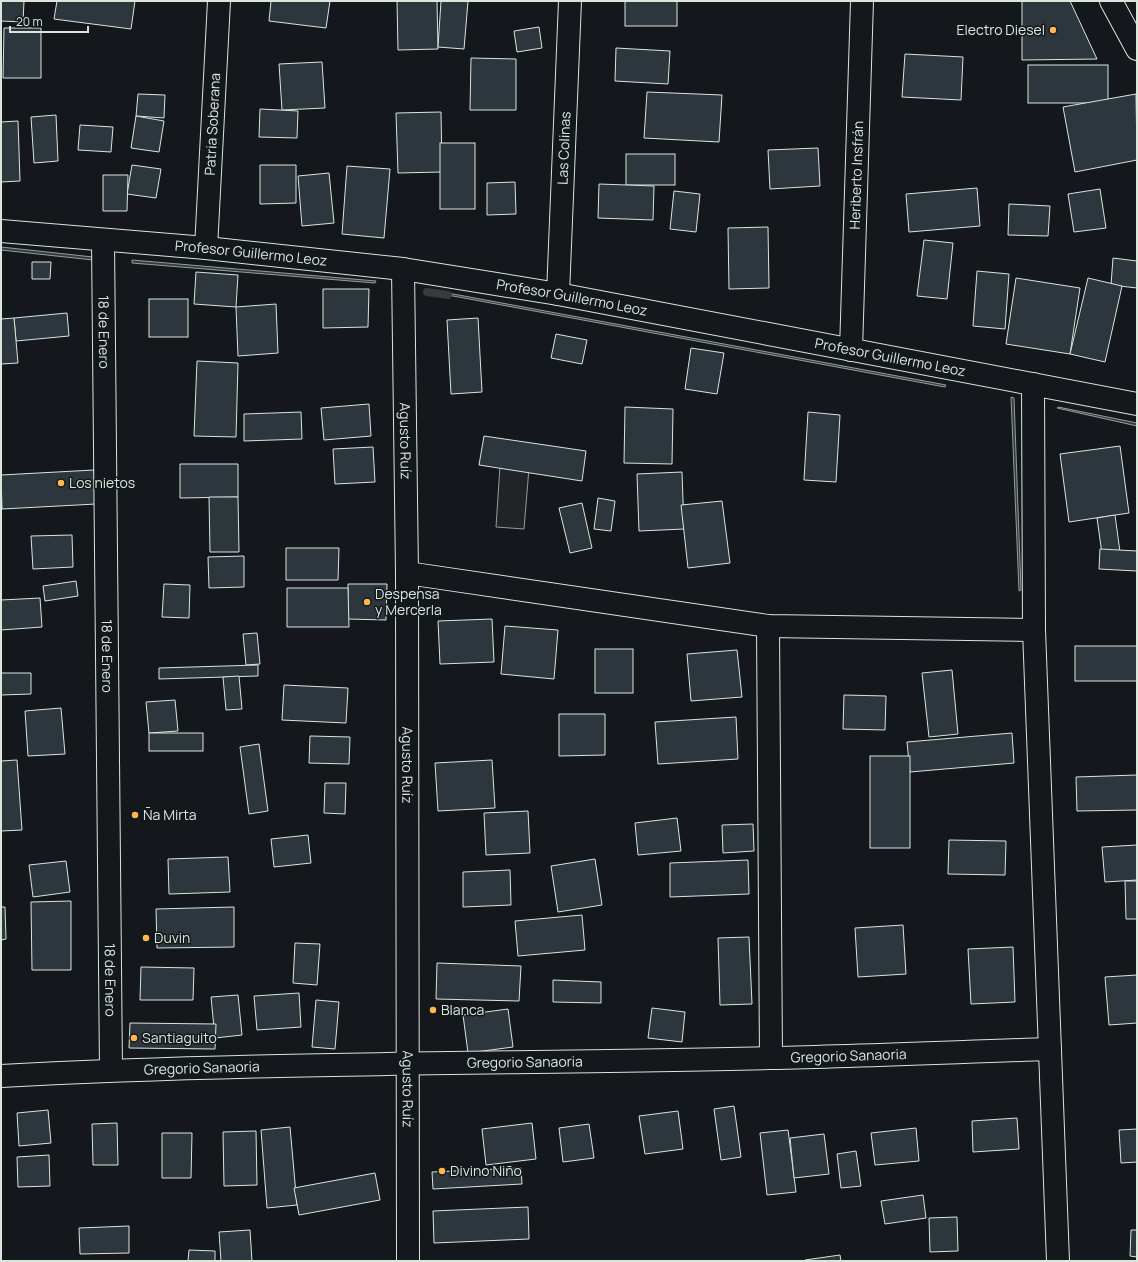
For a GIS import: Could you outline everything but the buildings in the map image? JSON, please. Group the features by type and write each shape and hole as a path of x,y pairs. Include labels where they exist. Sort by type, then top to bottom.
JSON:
{"street":[{"name":"Patria Soberana","path":"206,248 219,1"},
{"name":"Las Colinas","path":"558,294 570,1"},
{"name":"Heriberto Insfrán","path":"851,350 862,1"},
{"path":"1111,1 1137,49"},
{"name":"Profesor Guillermo Leoz","path":"1,231 103,241 206,248 403,269 558,294 1137,404"},
{"name":"18 de Enero","path":"103,241 111,1070"},
{"name":"Agusto Ruíz","path":"403,269 407,573 409,1062 408,1261"},
{"path":"1033,384 1034,630 1058,1261"},
{"path":"407,573 768,626 1034,630"},
{"path":"768,626 771,1058"},
{"name":"Gregorio Sanaoria","path":"1,1076 111,1070 409,1062 771,1058 1050,1049"}],"shaded area":[{"path":"1,247 93,257 93,260 1,250"},
{"path":"132,260 376,281 375,283 132,263"},
{"path":"426,289 946,385 945,387 426,291"},
{"path":"1011,397 1014,398 1021,590 1019,591"},
{"path":"1057,408 1137,423 1137,426"},
{"path":"500,466 529,468 524,529 496,527"}],"waterway":[{"path":"427,292 448,295"}],"place":[{"name":"Electro Diesel","path":"1053,30"},
{"name":"Los nietos","path":"61,483"},
{"name":"Despensa y Mercerla","path":"367,602"},
{"name":"Ña Mirta","path":"135,815"},
{"name":"Duvin","path":"146,938"},
{"name":"Blanca","path":"433,1010"},
{"name":"Santiaguito","path":"134,1038"},
{"name":"Divino Niño","path":"442,1171"}]}
